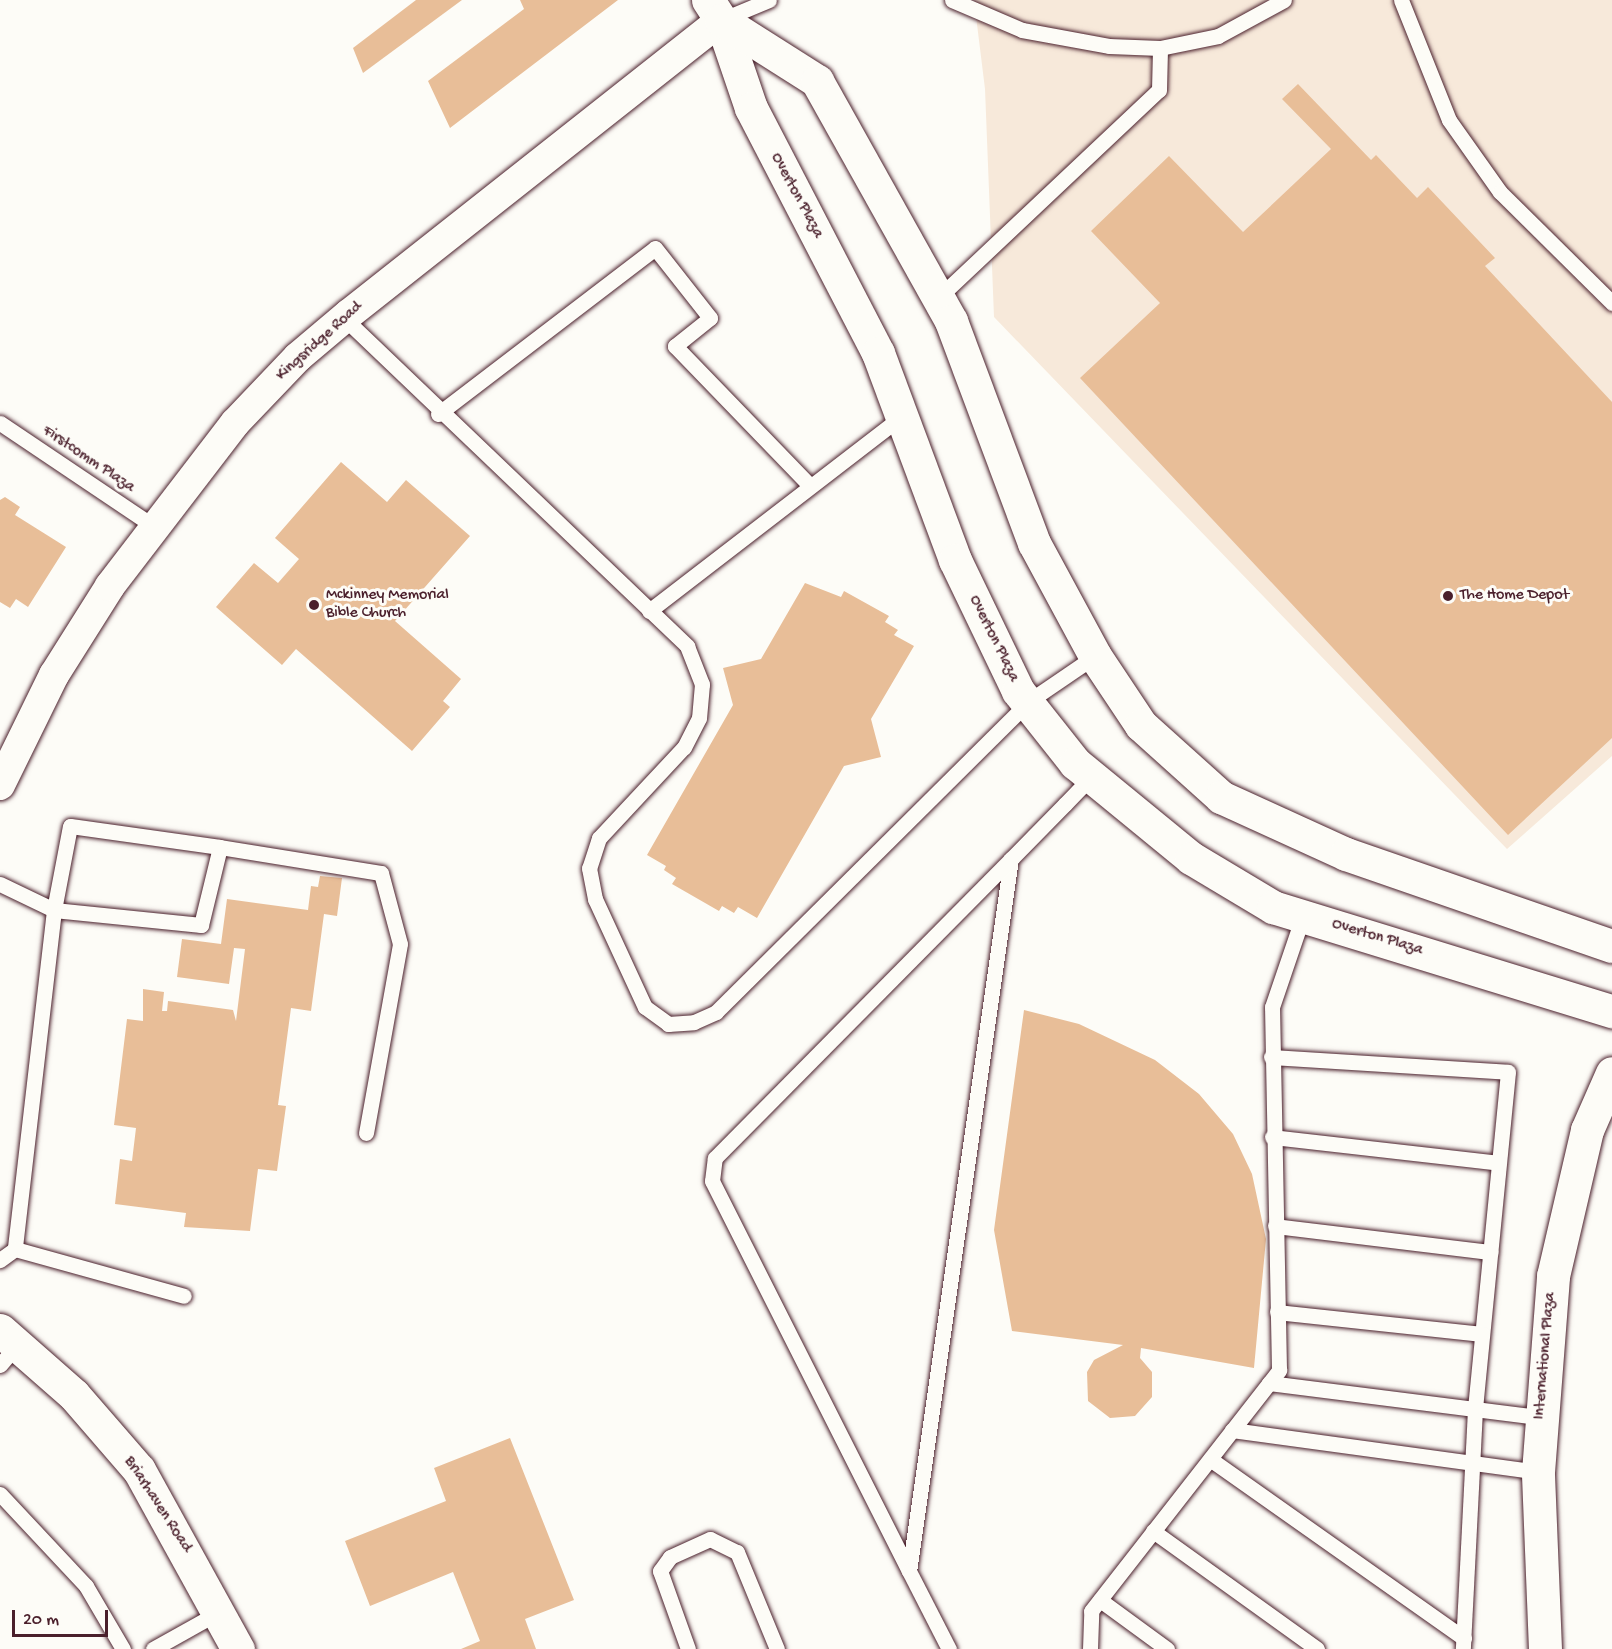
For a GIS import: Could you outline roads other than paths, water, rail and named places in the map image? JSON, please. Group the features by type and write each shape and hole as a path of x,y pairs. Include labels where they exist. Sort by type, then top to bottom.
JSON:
{"street":[{"path":"715,10 817,81 939,297 1035,543 1095,656 1141,725 1221,797 1346,854 1612,946"},
{"name":"Kingsridge Road","path":"0,785 54,675 155,527 235,423 344,318 715,10"},
{"name":"Overton Plaza","path":"715,10 751,108 878,353 955,560 1018,691 1029,701 1075,763 1191,858 1274,907 1612,1011"},
{"name":"International Plaza","path":"1545,1649 1538,1473 1540,1417 1567,1201 1587,1130 1612,1073"},
{"name":"Briarhaven Road","path":"6,1347 74,1395 138,1470 221,1611 238,1649"}],"lane":[{"path":"715,10 769,0"},
{"path":"952,0 1022,30 1109,46 1160,48 1218,36 1284,0"},
{"path":"1401,0 1449,120 1500,192 1612,303"},
{"path":"939,297 1159,90 1160,48"},
{"path":"438,414 655,248 710,318 675,346 809,485"},
{"path":"344,318 438,414 687,646 702,684 699,718 684,747 599,838 589,868 595,899 645,1007 668,1024 694,1022 716,1012 1029,701 1095,656"},
{"path":"649,611 809,485 902,416"},
{"name":"Firstcomm Plaza","path":"0,423 155,527"},
{"path":"949,1649 712,1182 715,1158 1091,777"},
{"path":"0,1260 15,1249 54,910 70,826 381,873 400,944 366,1133"},
{"path":"0,884 54,910 201,925 220,847"},
{"path":"909,1572 1011,859"},
{"path":"1090,1649 1091,1611 1279,1370 1272,1137 1272,1007 1303,916"},
{"path":"1271,1057 1508,1072 1475,1409 1464,1643"},
{"path":"1272,1137 1499,1162"},
{"path":"1275,1226 1490,1252"},
{"path":"15,1249 184,1296"},
{"path":"1277,1312 1482,1334"},
{"path":"1269,1383 1540,1417"},
{"path":"1232,1430 1538,1473"},
{"path":"1210,1459 1464,1643"},
{"path":"0,1494 86,1586 123,1649"},
{"path":"1153,1531 1317,1649"},
{"path":"688,1649 660,1571 670,1557 710,1539 726,1542 737,1552 777,1649"},
{"path":"1100,1600 1167,1649"},
{"path":"153,1649 221,1611"}],"place":[{"name":"The Home Depot","path":"1448,596"},
{"name":"Mckinney Memorial Bible Church","path":"314,605"}]}
